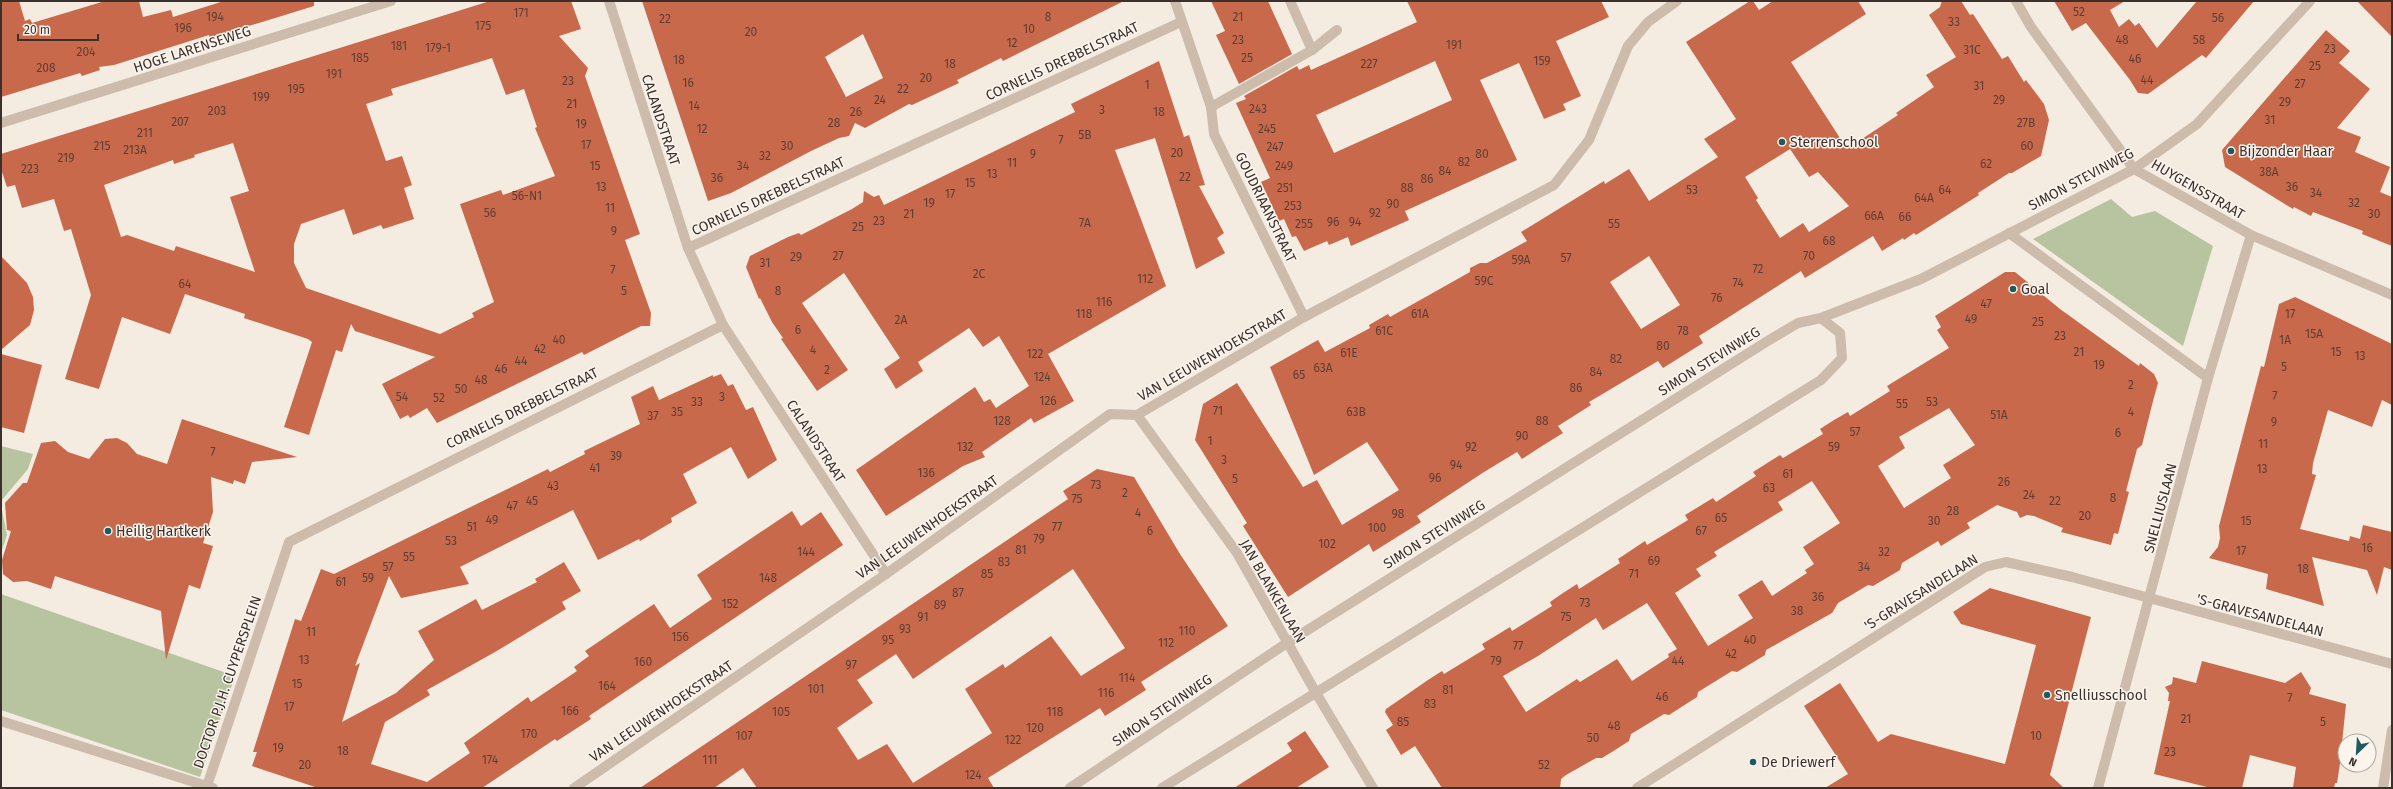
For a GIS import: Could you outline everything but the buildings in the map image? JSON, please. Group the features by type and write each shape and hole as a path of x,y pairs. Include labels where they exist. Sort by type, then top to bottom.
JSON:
{"street":[{"name":"HOGE LARENSEWEG","path":"1,123 391,1"},
{"name":"CALANDSTRAAT","path":"609,1 688,248"},
{"name":"GOUDRIAANSTRAAT","path":"1175,1 1211,107 1214,134 1304,318"},
{"path":"1290,1 1312,50"},
{"name":"VAN LEEUWENHOEKSTRAAT","path":"574,788 886,574 1110,414 1137,415 1304,318 1554,185 1589,140 1628,46 1648,22 1677,1"},
{"name":"HUYGENSSTRAAT","path":"2016,1 2031,27 2134,169 2251,235 2392,295"},
{"name":"SIMON STEVINWEG","path":"1070,788 1287,643 1798,323 1821,318 1921,279 2134,169 2197,124 2310,1"},
{"name":"CORNELIS DREBBELSTRAAT","path":"289,542 723,325 688,248 1181,22"},
{"path":"1211,107 1312,50 1337,30"},
{"path":"2009,233 2208,378"},
{"name":"SNELLIUSLAAN","path":"2098,788 2150,600 2208,378 2251,235"},
{"path":"1162,788 1821,380 1842,358 1840,333 1821,318"},
{"name":"CALANDSTRAAT","path":"723,325 886,574"},
{"name":"JAN BLANKENLAAN","path":"1137,415 1237,553 1287,643 1373,788"},
{"name":"DOCTOR P.J.H. CUYPERSPLEIN","path":"1,721 210,787 289,542"},
{"name":"'S-GRAVESANDELAAN","path":"1637,788 1985,567 2006,562 2072,577 2150,600 2392,664"},
{"path":"2383,788 2392,730"}],"green space":[{"path":"2111,199 2132,217 2155,211 2213,246 2183,346 2033,239"},
{"path":"1,446 33,454 28,469 1,501"},
{"path":"1,505 7,535 1,553"},
{"path":"1,594 235,676 200,777 1,710"}],"place":[{"name":"Sterrenschool","path":"1782,142"},
{"name":"Bijzonder Haar","path":"2231,151"},
{"name":"Goal","path":"2013,289"},
{"name":"Heilig Hartkerk","path":"108,531"},
{"name":"Snelliusschool","path":"2047,695"},
{"name":"De Driewerf","path":"1753,762"}]}
